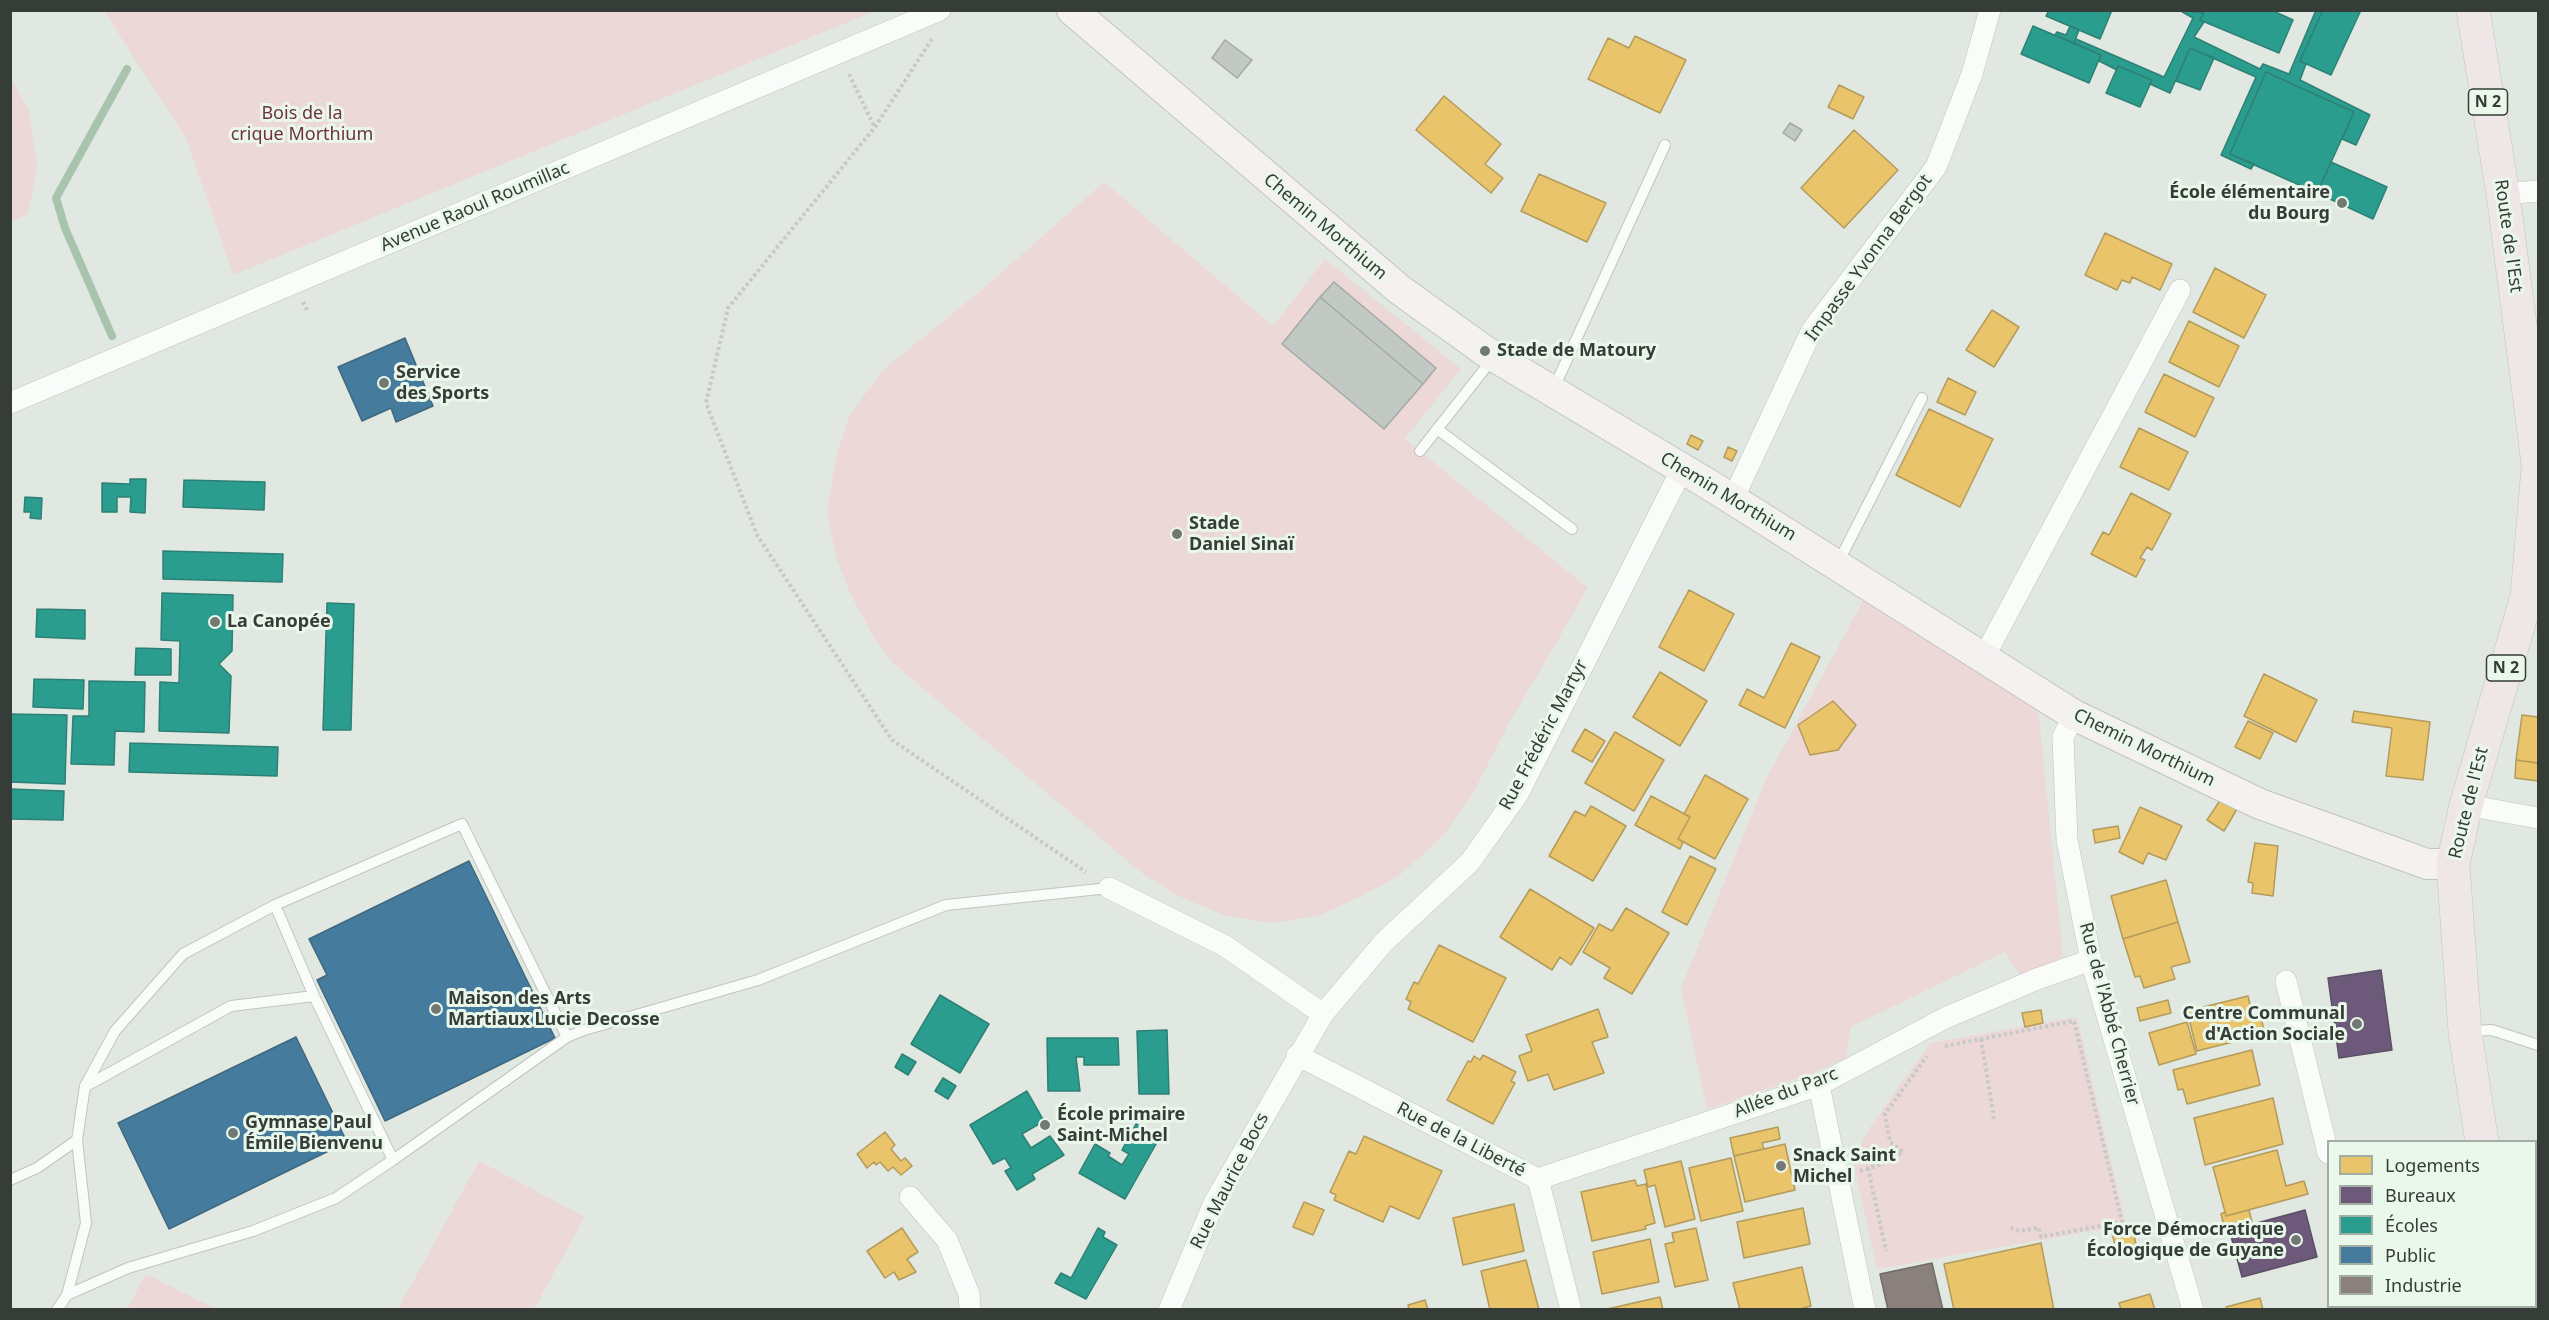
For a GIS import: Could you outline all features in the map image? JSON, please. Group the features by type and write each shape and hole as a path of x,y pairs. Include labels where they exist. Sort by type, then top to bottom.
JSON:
{"main road":[{"name":"Route de l'Est","path":"2473,10 2503,194 2538,463"},
{"name":"Route de l'Est","path":"2482,1140 2465,1032 2453,864 2466,805 2527,596 2538,468"}],"street":[{"name":"Chemin Morthium","path":"1072,10 1400,290 1494,357 1733,499 2074,715 2260,804 2427,864 2453,864"},
{"name":"Impasse Yvonna Bergot","path":"1733,499 1812,330 1936,168 1972,74 1990,10"},
{"name":"Avenue Raoul Roumillac","path":"10,403 839,55 939,20"},
{"path":"2503,194 2538,191"},
{"path":"1984,657 2180,290"},
{"name":"Rue Frédéric Martyr","path":"1297,1055 1323,1014 1384,942 1470,862 1518,794 1682,469"},
{"name":"Rue de l'Abbé Cherrier","path":"2074,715 2063,738 2067,840 2091,960 2193,1310"},
{"path":"2466,805 2538,818"},
{"path":"1109,888 1225,946 1323,1014"},
{"name":"Allée du Parc","path":"1538,1179 1819,1084 1945,1018 2037,979 2091,960"},
{"path":"2286,981 2327,1149"},
{"name":"Rue de la Liberté","path":"1297,1055 1538,1179 1570,1310"},
{"name":"Rue Maurice Bocs","path":"1169,1310 1214,1203 1297,1055"},
{"path":"1819,1084 1865,1310"},
{"path":"910,1197 947,1240 969,1294 969,1310"}],"lane":[{"path":"1552,391 1665,144"},
{"path":"1420,451 1494,357"},
{"path":"1837,564 1922,398"},
{"path":"1437,429 1572,529"},
{"path":"57,1310 67,1294 86,1223 77,1140 85,1086 115,1031 183,954 274,905 462,824 567,1037"},
{"path":"67,1294 128,1268 253,1231 336,1198 567,1037 758,980 946,905 1109,888"},
{"path":"274,905 314,996 393,1160"},
{"path":"85,1086 231,1006 314,996"},
{"path":"2465,1032 2492,1030 2538,1045"},
{"path":"10,1179 37,1168 77,1140"}],"path":[{"path":"939,20 875,127 728,308 706,403 757,535 892,740 1109,888"},
{"path":"839,55 875,127"},
{"path":"1942,1047 2049,1024 2074,1021 2122,1222 2041,1237 2039,1228 2019,1231 2011,1228"},
{"path":"1981,1039 1994,1119"},
{"path":"1856,1172 1903,1152 1890,1142 1885,1114 1932,1048"},
{"path":"1868,1168 1886,1251"}],"green space":[{"name":"Bois de la crique Morthium","path":"104,11 875,11 233,275 187,140"},
{"path":"11,78 29,110 37,167 28,214 11,222"},
{"name":"Stade Daniel Sinaï","path":"1104,182 1273,326 1325,259 1461,369 1405,439 1588,588 1507,727 1472,795 1443,836 1400,875 1318,916 1272,923 1226,916 1176,895 1143,874 893,663 875,639 851,595 836,557 827,512 835,462 849,416 882,371 985,287"},
{"path":"1867,594 2038,706 2063,957 2020,975 2005,952 1851,1027 1846,1058 1811,1074 1707,1109 1681,988 1768,775"},
{"path":"2077,1017 2126,1225 1877,1269 1853,1161 1870,1127 1930,1043"},
{"path":"479,1161 585,1217 534,1309 398,1309"},
{"path":"146,1274 210,1306 217,1309 127,1309"}],"building: Logements":[{"path":"1635,36 1686,60 1660,113 1588,79 1608,38 1629,48"},
{"path":"1839,85 1864,97 1853,119 1828,107"},
{"path":"1444,96 1501,144 1485,164 1503,178 1491,193 1416,130"},
{"path":"1854,130 1898,170 1844,228 1801,188"},
{"path":"1539,174 1606,203 1587,242 1521,211"},
{"path":"2105,233 2172,264 2160,290 2132,277 2130,283 2122,280 2117,290 2085,275"},
{"path":"2215,268 2266,295 2244,338 2193,312"},
{"path":"1992,310 2019,327 1994,367 1966,350"},
{"path":"2189,321 2239,346 2219,387 2169,362"},
{"path":"2164,374 2214,398 2195,437 2145,412"},
{"path":"1948,378 1976,392 1965,415 1937,402"},
{"path":"1929,409 1993,439 1960,507 1896,475"},
{"path":"2139,428 2188,452 2169,490 2120,467"},
{"path":"1691,435 1703,441 1698,450 1687,444"},
{"path":"1728,447 1737,451 1732,461 1724,457"},
{"path":"2131,493 2171,514 2152,550 2147,547 2140,558 2145,560 2136,577 2091,554 2103,532 2109,535"},
{"path":"1689,590 1734,614 1704,671 1659,647"},
{"path":"1791,643 1820,657 1785,728 1739,705 1747,689 1764,698"},
{"path":"1660,672 1707,701 1680,746 1633,717"},
{"path":"2264,674 2317,700 2296,742 2244,716"},
{"path":"1833,701 1856,725 1838,750 1810,755 1798,725"},
{"path":"2354,711 2430,722 2423,780 2386,776 2392,728 2352,722"},
{"path":"2522,715 2538,717 2538,763 2516,760"},
{"path":"2248,721 2273,733 2260,759 2235,747"},
{"path":"1585,729 1605,741 1592,762 1572,751"},
{"path":"1615,732 1664,760 1634,811 1585,783"},
{"path":"2516,760 2538,763 2538,781 2515,778"},
{"path":"1705,775 1748,799 1715,859 1678,839 1690,817 1684,814"},
{"path":"1651,796 1690,817 1678,839 1683,842 1680,849 1635,825"},
{"path":"2221,799 2237,809 2224,831 2207,820"},
{"path":"1591,806 1626,826 1593,881 1549,856 1575,811 1585,816"},
{"path":"2140,807 2182,826 2166,860 2148,853 2143,864 2119,852"},
{"path":"2118,826 2120,838 2095,843 2093,830"},
{"path":"2255,843 2278,846 2273,896 2252,893 2253,883 2248,882"},
{"path":"1690,856 1716,869 1687,925 1662,912"},
{"path":"2166,880 2178,922 2123,939 2111,896"},
{"path":"1530,889 1594,928 1571,965 1560,957 1552,970 1500,937"},
{"path":"1626,908 1669,933 1632,994 1604,978 1610,968 1583,952 1599,924 1612,931"},
{"path":"2178,922 2190,962 2171,967 2175,979 2144,988 2140,976 2135,977 2123,939"},
{"path":"1439,945 1506,978 1473,1042 1408,1009 1411,1002 1406,999 1414,982 1418,984"},
{"path":"2248,996 2253,1017 2260,1014 2265,1034 2197,1051 2187,1011"},
{"path":"2168,1000 2171,1013 2140,1021 2137,1008"},
{"path":"1598,1009 1608,1037 1592,1042 1604,1073 1554,1090 1548,1074 1528,1081 1519,1056 1532,1051 1526,1035"},
{"path":"2041,1010 2043,1023 2025,1027 2022,1013"},
{"path":"2187,1022 2196,1054 2159,1065 2149,1033"},
{"path":"2252,1050 2260,1085 2187,1104 2183,1089 2178,1090 2173,1070"},
{"path":"1483,1055 1516,1072 1511,1081 1515,1083 1493,1124 1447,1100 1468,1061 1471,1062 1474,1056 1480,1060"},
{"path":"2273,1098 2283,1144 2205,1165 2194,1118"},
{"path":"1778,1127 1780,1139 1762,1143 1764,1149 1734,1156 1730,1138"},
{"path":"885,1132 895,1145 891,1149 901,1161 905,1158 912,1166 901,1175 893,1167 888,1171 880,1162 876,1165 874,1162 867,1168 857,1154"},
{"path":"1364,1136 1442,1171 1419,1219 1390,1206 1383,1222 1334,1200 1336,1195 1330,1192 1349,1151 1356,1154"},
{"path":"1785,1144 1795,1190 1745,1202 1734,1156"},
{"path":"2277,1150 2286,1186 2304,1181 2308,1194 2226,1216 2213,1167"},
{"path":"1731,1158 1743,1211 1701,1221 1689,1168"},
{"path":"1681,1161 1695,1219 1665,1227 1655,1185 1648,1187 1644,1170"},
{"path":"1635,1180 1637,1186 1646,1184 1655,1223 1645,1226 1646,1229 1592,1241 1581,1192"},
{"path":"1304,1202 1324,1210 1313,1235 1293,1227"},
{"path":"1514,1204 1524,1251 1463,1265 1453,1218"},
{"path":"1803,1208 1810,1244 1744,1258 1737,1222"},
{"path":"2249,1210 2252,1222 2225,1229 2221,1214 2225,1212 2226,1216"},
{"path":"902,1228 918,1252 907,1259 916,1272 899,1280 894,1272 885,1278 867,1251"},
{"path":"1696,1228 1708,1280 1675,1287 1665,1244 1674,1242 1672,1233"},
{"path":"2133,1229 2136,1245 2116,1249 2112,1233"},
{"path":"1650,1239 1659,1282 1602,1294 1593,1252"},
{"path":"2041,1243 2054,1310 1954,1310 1944,1264"},
{"path":"1526,1260 1539,1310 1490,1310 1481,1271"},
{"path":"1802,1267 1811,1306 1796,1310 1740,1310 1733,1283"},
{"path":"2150,1294 2155,1310 2121,1310 2119,1303"},
{"path":"1660,1297 1663,1310 1603,1310"},
{"path":"2260,1298 2263,1310 2227,1310 2226,1307"},
{"path":"1425,1300 1428,1310 1409,1310 1408,1305"}],"building: Bureaux":[{"path":"2381,970 2392,1050 2339,1058 2328,978"},
{"path":"2305,1210 2317,1257 2242,1277 2231,1236 2258,1229 2257,1223"},
{"path":"2408,1308 2470,1308 2470,1310 2408,1310"}],"building: Écoles":[{"path":"2049,10 2112,10 2100,39 2046,16"},
{"path":"2179,10 2204,13 2200,20 2204,22 2194,37 2260,69 2263,64 2289,74 2316,10 2323,10 2300,61 2306,64 2300,80 2370,115 2356,145 2342,139 2354,112 2266,72 2230,154 2254,164 2251,169 2221,155 2256,77 2190,48 2170,93 2150,84 2152,80 2118,66 2117,70 2099,61 2101,55 2074,43 2076,39 2164,77 2193,18"},
{"path":"2205,10 2271,10 2293,20 2279,53 2200,20"},
{"path":"2323,10 2361,10 2331,75 2300,61"},
{"path":"2033,26 2101,55 2089,83 2021,54"},
{"path":"2070,26 2079,30 2074,43 2055,35 2057,32 2066,35"},
{"path":"2190,48 2214,58 2200,90 2176,81"},
{"path":"2118,66 2152,80 2140,107 2106,93"},
{"path":"2266,72 2354,112 2317,193 2230,154"},
{"path":"2331,162 2387,187 2373,219 2317,193"},
{"path":"130,479 146,479 145,513 130,512 131,497 117,497 117,512 102,512 102,483 130,484"},
{"path":"184,480 265,482 264,510 183,507"},
{"path":"25,497 42,498 41,519 30,518 31,512 24,512"},
{"path":"163,551 283,554 282,582 163,579"},
{"path":"162,593 233,595 232,651 219,664 231,676 229,733 159,731 160,682 179,683 180,641 161,640"},
{"path":"327,603 354,604 351,730 323,730"},
{"path":"37,609 85,610 85,639 36,637"},
{"path":"136,648 171,649 171,675 135,675"},
{"path":"34,679 84,680 83,709 33,707"},
{"path":"89,681 145,682 144,732 115,731 114,765 71,764 73,716 89,716"},
{"path":"10,714 67,715 65,784 10,782"},
{"path":"130,743 278,747 277,776 129,772"},
{"path":"10,789 64,791 63,820 10,819"},
{"path":"940,995 989,1024 960,1073 911,1044"},
{"path":"1167,1030 1169,1094 1139,1094 1137,1031"},
{"path":"1047,1038 1118,1038 1119,1065 1084,1065 1084,1057 1076,1057 1080,1091 1048,1091"},
{"path":"902,1054 916,1062 908,1075 895,1067"},
{"path":"943,1078 956,1086 948,1099 935,1091"},
{"path":"1027,1091 1044,1121 1022,1134 1031,1148 1050,1136 1064,1155 1032,1174 1035,1179 1017,1190 1005,1171 1011,1168 1005,1158 993,1164 970,1125"},
{"path":"1136,1124 1160,1137 1125,1199 1079,1173 1095,1144 1110,1153 1108,1156 1122,1165 1129,1154 1122,1150"},
{"path":"1098,1228 1105,1232 1103,1237 1117,1245 1086,1299 1055,1283 1061,1273 1071,1278"}],"building: Public":[{"path":"405,338 433,406 396,422 391,408 362,421 338,367"},
{"name":"Maison des Arts Martiaux Lucie Decosse","path":"469,861 555,1038 385,1121 317,980 327,975 309,939"},
{"name":"Gymnase Paul Émile Bienvenu","path":"296,1037 347,1142 169,1229 118,1123"}],"building: Industrie":[{"path":"1932,1263 1943,1310 1888,1310 1880,1274"}],"building: Autres":[{"path":"1225,40 1252,60 1237,78 1212,58"},
{"path":"1790,123 1802,130 1795,141 1783,133"},
{"path":"1334,282 1436,368 1423,384 1320,297"},
{"path":"1320,297 1423,384 1384,429 1282,344"}],"waterway":[{"path":"112,336 65,228 56,198 127,69"}],"place":[{"name":"École élémentaire du Bourg","path":"2342,203"},
{"name":"Stade de Matoury","path":"1485,351"},
{"name":"Service des Sports","path":"384,383"},
{"name":"Stade Daniel Sinaï","path":"1177,534"},
{"name":"La Canopée","path":"215,622"},
{"name":"Maison des Arts Martiaux Lucie Decosse","path":"436,1009"},
{"name":"Centre Communal d'Action Sociale","path":"2357,1024"},
{"name":"École primaire Saint-Michel","path":"1045,1125"},
{"name":"Gymnase Paul Émile Bienvenu","path":"233,1133"},
{"name":"Snack Saint Michel","path":"1781,1166"},
{"name":"Force Démocratique Écologique de Guyane","path":"2296,1240"}]}
